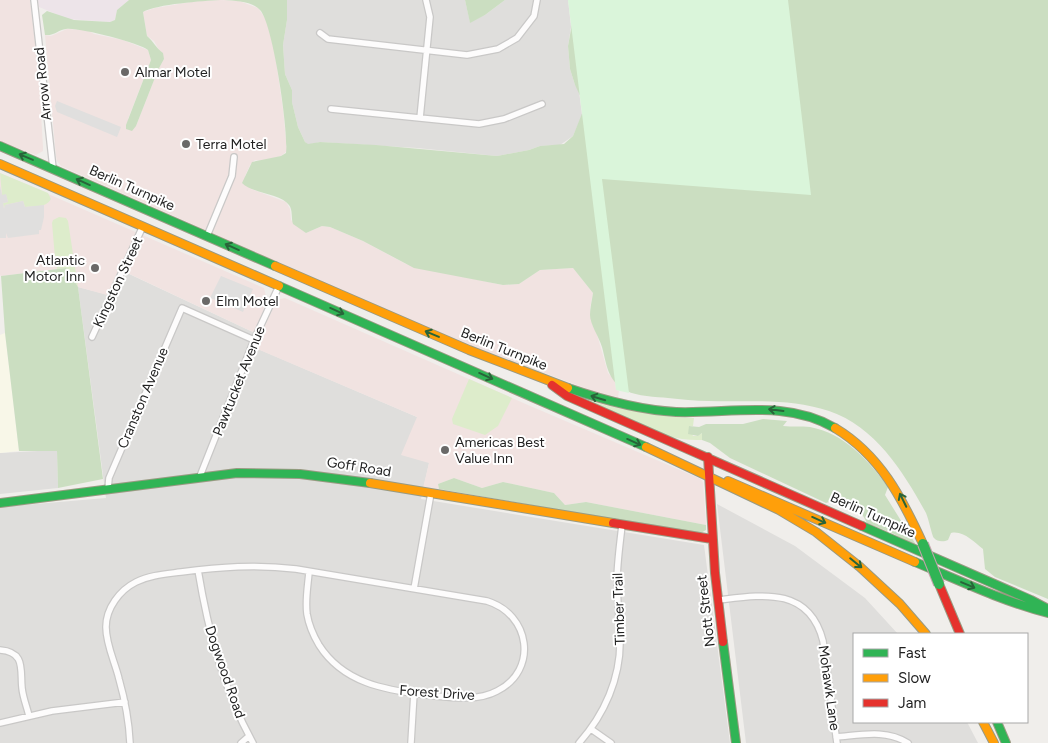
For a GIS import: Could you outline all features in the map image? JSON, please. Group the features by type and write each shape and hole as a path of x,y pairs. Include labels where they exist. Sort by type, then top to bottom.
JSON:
{"main road":[{"name":"Berlin Turnpike","path":"0,146 434,335 542,378 567,396 1048,609"},
{"name":"Berlin Turnpike","path":"0,164 709,476 730,482 981,591 1048,613"},
{"path":"53,168 56,188"},
{"path":"279,286 286,271"},
{"path":"542,378 599,398 646,409 678,412 767,409 799,414 821,421 850,437 868,451 883,468 901,496 960,633"},
{"name":"Nott Street","path":"708,457 712,539 736,743"},
{"name":"Goff Road","path":"0,503 200,476 246,472 301,473 712,539"},
{"path":"709,476 779,510 820,535 877,581 925,633"},
{"path":"984,723 994,743"},
{"path":"997,723 1006,743"}],"street":[{"name":"Arrow Road","path":"34,0 53,168"},
{"path":"420,118 430,17 426,0"},
{"path":"320,33 328,39 467,55 498,49 518,38 534,16 537,0"},
{"path":"331,109 479,124 504,120 542,104"},
{"path":"207,236 232,176 234,158"},
{"name":"Kingston Street","path":"92,337 143,226"},
{"name":"Pawtucket Avenue","path":"200,476 254,340 279,286"},
{"name":"Cranston Avenue","path":"108,489 109,478 182,308 254,340"},
{"path":"414,589 431,493"},
{"name":"Timber Trail","path":"578,743 591,729 610,694 619,660 620,637 617,579 622,525"},
{"name":"Forest Drive","path":"130,743 125,702 106,633 106,619 111,607 127,587 139,580 155,576 248,565 270,566 309,572 481,600 499,606 516,621 521,631 524,646 523,658 518,673 507,685 495,692 473,697 414,693 360,681 342,671 330,660 314,637 306,607 309,572"},
{"name":"Dogwood Road","path":"198,570 215,652 233,701 253,743"},
{"name":"Mohawk Lane","path":"718,600 761,595 776,596 798,604 812,617 823,641 836,740"},
{"path":"0,650 12,653 21,662 23,691 29,716"},
{"path":"411,743 414,693"},
{"path":"0,723 77,707 125,702"},
{"path":"591,729 611,743"},
{"path":"836,740 880,734 897,737 908,743"},
{"path":"241,743 249,736"}],"shaded area":[{"path":"0,0 30,0 39,78 43,147 43,151 36,155 0,141"},
{"path":"38,0 129,0 117,10 115,20 110,22 68,19 39,7"},
{"path":"287,0 465,0 470,22 485,15 505,0 568,0 571,27 568,46 570,69 579,91 582,115 573,136 560,145 540,146 497,156 417,148 320,142 308,145 298,127 292,102 292,90 285,74 283,45 287,20"},
{"path":"197,1 239,1 258,8 267,21 273,41 287,151 281,156 263,161 255,160 250,165 245,176 251,189 286,202 290,209 291,220 306,233 322,226 330,227 363,241 406,264 502,285 519,284 540,270 573,268 593,293 590,308 592,324 596,331 608,373 615,381 616,390 619,391 618,397 596,392 452,339 61,166 56,156 45,35 51,36 67,29 87,30 94,34 123,40 148,50 151,60 128,119 136,126 164,59 154,41 147,36 143,12 155,8"},
{"path":"57,101 121,127 117,137 57,112 55,106"},
{"path":"0,173 264,288 267,301 255,333 119,269 107,295 78,287 66,268 1,276"},
{"path":"0,186 2,195 6,194 8,202 3,203 4,209 5,205 23,201 25,207 44,205 44,217 39,234 8,238 6,233 6,238 0,238"},
{"path":"127,273 255,333 249,345 417,417 429,463 421,499 704,545 730,743 0,743 0,507 106,498 78,287 116,297"},
{"path":"221,276 253,289 243,312 232,307 233,303 223,299 221,302 210,298"},
{"path":"285,298 701,479 703,483 706,525 586,502 565,505 554,493 503,482 482,488 454,478 438,484 439,489 423,488 429,463 401,455 417,417 255,348 276,302"},
{"path":"5,333 19,451 0,453 0,335"},
{"path":"57,450 58,488 0,494 0,453"},
{"path":"717,504 795,546 865,598 897,633 853,633 853,723 968,723 978,743 746,743"}],"green space":[{"path":"129,0 220,0 169,5 143,12 147,36 163,53 164,59 136,126 132,131 126,129 126,125 151,60 148,50 121,40 83,30 66,29 51,35 45,35 42,15 47,11 74,20 110,22 115,20 117,10"},
{"path":"224,0 287,0 287,20 283,45 285,74 292,90 292,102 298,127 305,142 308,144 320,142 376,145 497,156 540,146 564,144 573,136 585,106 570,69 568,46 573,18 570,0 1048,0 1048,599 995,577 985,569 983,549 964,535 951,533 948,540 941,541 935,539 926,513 898,467 875,440 846,418 814,407 785,402 699,401 653,397 631,393 620,387 609,372 602,347 590,319 593,293 573,268 540,270 519,284 503,285 414,268 363,241 330,227 322,226 306,233 293,224 291,209 285,201 252,189 242,183 252,162 281,156 286,153 283,102 270,35 260,10 253,5 243,2"},
{"path":"465,0 505,0 485,15 470,23"},
{"path":"568,0 788,0 811,195 602,179 629,393 616,390"},
{"path":"0,173 48,193 51,199 46,204 40,206 25,207 23,201 5,205 4,209 3,203 8,202 6,195 2,195"},
{"path":"59,217 66,218 68,221 78,287 66,268 57,269 56,264 53,264 55,258 52,223 53,220"},
{"path":"66,268 78,287 103,479 58,488 57,451 19,451 5,333 1,276"},
{"path":"469,379 512,398 498,426 485,435 453,424 452,419"},
{"path":"580,398 636,412 694,418 693,426 689,426 693,436 698,436 702,433 702,440 670,437 655,432"},
{"path":"763,419 787,421 783,426 810,427 822,430 834,435 855,449 888,487 885,495 918,548 894,534 867,523 859,510 851,503 840,500 826,503 730,458 710,443 702,440 702,433 698,436 688,434 689,426 743,424"},
{"path":"454,478 482,488 503,482 554,493 565,505 586,502 706,525 706,530 699,534 439,489 438,484"}],"traffic: fast":[{"path":"0,146 275,266"},
{"path":"279,286 646,447"},
{"path":"568,388 648,409 676,412 777,411 816,419 835,428"},
{"path":"0,503 237,473 300,474 370,483"},
{"path":"862,526 1048,609"},
{"path":"923,544 939,584"},
{"path":"915,562 997,596 1048,613"},
{"path":"723,642 736,743"},
{"path":"997,723 1006,743"}],"traffic: slow":[{"path":"0,164 279,286"},
{"path":"275,266 469,350 568,388"},
{"path":"835,428 851,439 877,464 898,494 923,544"},
{"path":"646,447 779,510 816,532 860,567 900,604 925,633"},
{"path":"728,481 915,562"},
{"path":"370,483 613,523"},
{"path":"984,723 994,743"}],"traffic: jam":[{"path":"552,385 567,396 862,526"},
{"path":"708,457 715,573 723,642"},
{"path":"613,523 712,539"},
{"path":"939,584 960,633"}],"place":[{"name":"Almar Motel","path":"125,72"},
{"name":"Terra Motel","path":"186,144"},
{"name":"Atlantic Motor Inn","path":"95,268"},
{"name":"Elm Motel","path":"206,301"},
{"name":"Americas Best Value Inn","path":"445,450"}]}
